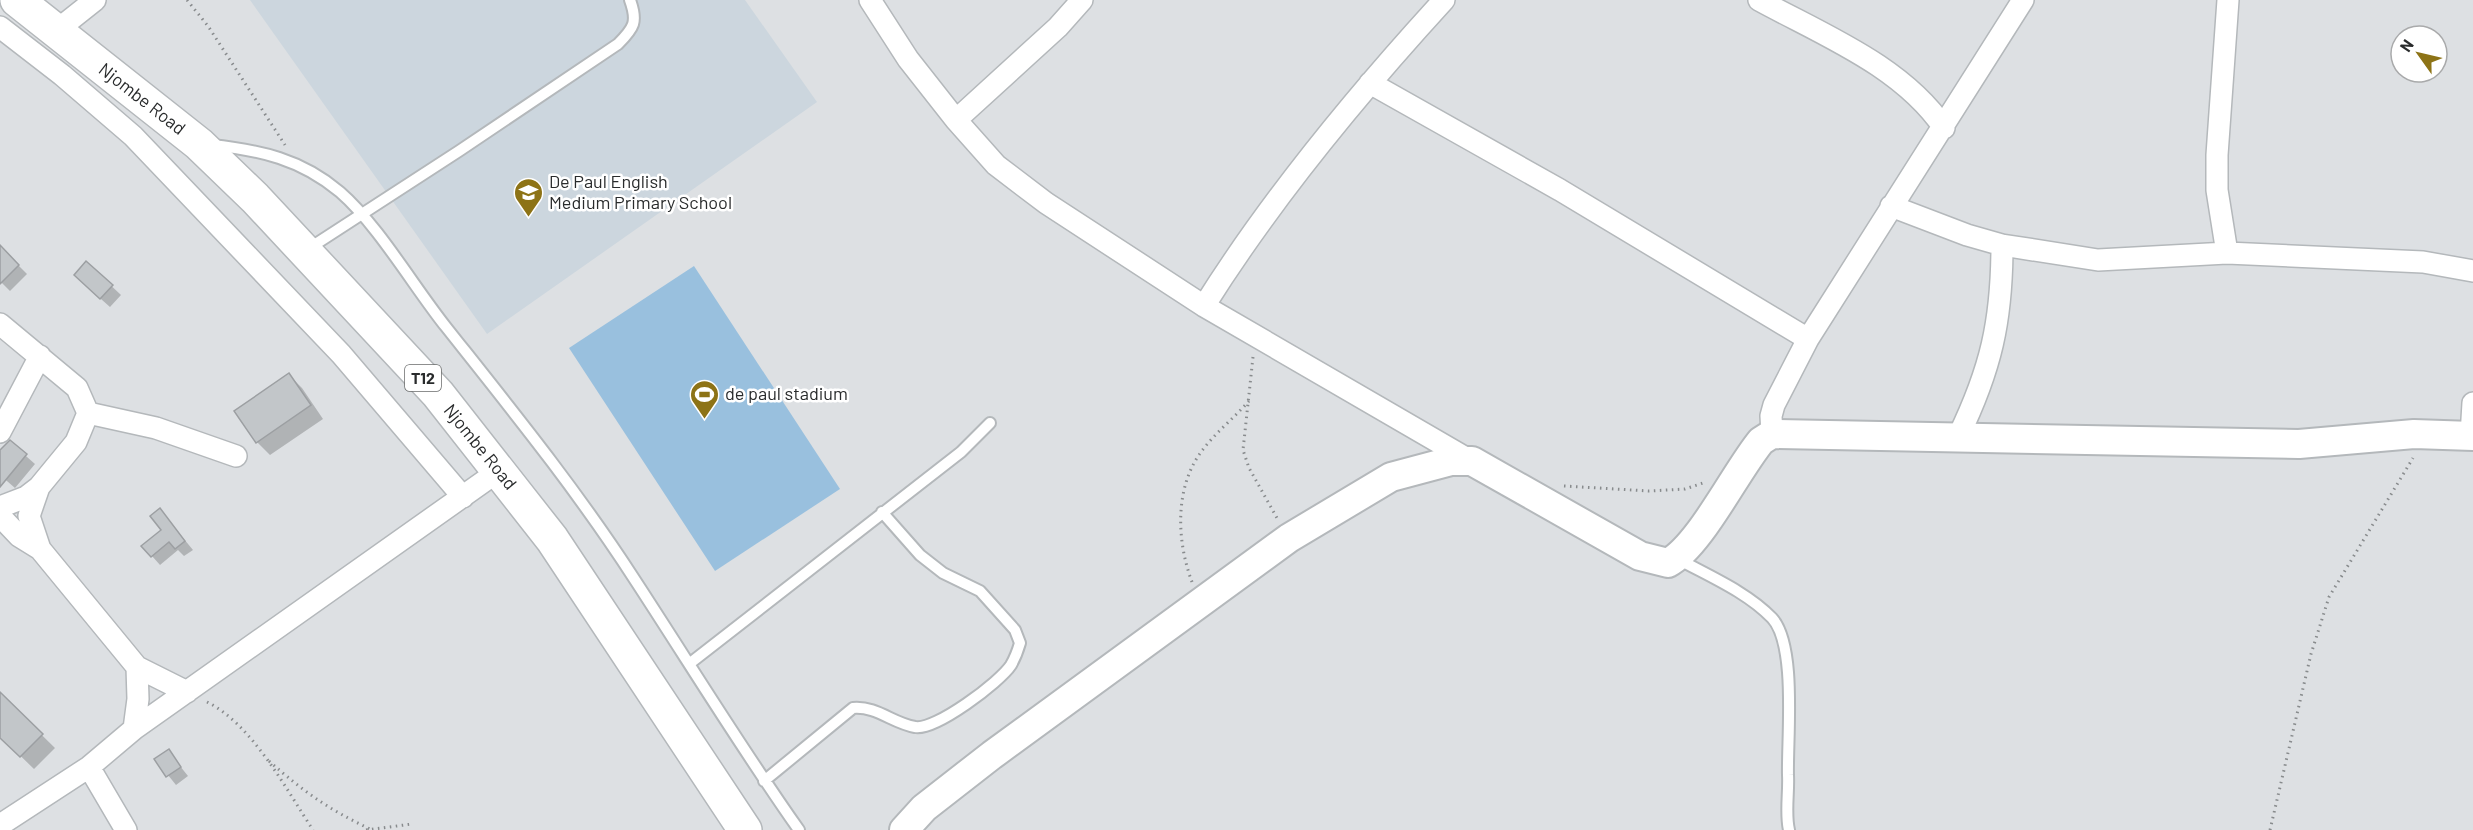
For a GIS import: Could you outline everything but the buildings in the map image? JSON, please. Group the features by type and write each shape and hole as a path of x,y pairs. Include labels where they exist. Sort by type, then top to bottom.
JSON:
{"highway":[{"name":"Njombe Road","path":"17,0 199,144 304,251 438,394 552,539 745,830"}],"street":[{"path":"56,31 95,0"},
{"path":"870,0 908,59 956,120 996,165 1046,203 1204,306 1640,556 1668,563 1677,558 1711,516 1734,478 1761,441 1772,434 2299,444 2427,435 2472,436 2473,403"},
{"path":"956,120 1058,27 1082,0"},
{"path":"1204,306 1254,230 1370,83 1444,0"},
{"path":"1760,0 1889,73 1921,98 1944,128"},
{"path":"1772,434 1771,416 1774,405 1808,339 1891,206 1944,128 2023,0"},
{"path":"2227,253 2217,190 2217,155 2228,0"},
{"path":"0,27 62,75 134,136 341,354 463,497"},
{"path":"1370,83 1560,189 1808,339"},
{"path":"1891,206 1967,236 2002,245 2098,260 2227,253 2423,262 2473,271"},
{"path":"1958,437 1980,390 1995,342 2002,283 2002,245"},
{"path":"0,324 77,388 88,413 76,442 39,487 26,498 0,507"},
{"path":"0,432 40,356"},
{"path":"88,413 156,428 236,456"},
{"path":"904,830 924,808 992,755 1289,538 1391,477 1451,461 1472,461"},
{"path":"0,825 89,767 134,729 500,470"},
{"path":"39,487 29,516 40,549"},
{"path":"0,516 18,536 40,549 137,667 186,692"},
{"path":"134,729 138,691 137,667"},
{"path":"89,767 126,830"}],"lane":[{"path":"304,251 362,215 618,44 631,31 636,15 630,0"},
{"path":"199,144 251,149 298,164 340,193 362,215 445,326 542,448 634,578 764,781 799,830"},
{"path":"689,664 961,452 990,423"},
{"path":"764,781 853,708 865,707 917,728 934,724 998,680 1012,664 1020,643 1008,622 980,591 943,573 920,555 882,512"},
{"path":"1677,558 1734,590 1771,617 1779,628 1786,659 1789,712 1787,811 1790,830"}],"path":[{"path":"187,0 208,26 298,164"},
{"path":"1253,335 1243,450 1249,468 1289,538"},
{"path":"1193,608 1192,582 1179,539 1187,483 1201,452 1249,401"},
{"path":"2271,830 2311,654 2329,597 2427,435"},
{"path":"1522,488 1564,486 1650,491 1685,489 1734,478"},
{"path":"186,692 211,703 229,716 264,756 303,792 339,814 368,830 412,824"},
{"path":"264,756 313,830"}],"shaded area":[{"name":"De Paul English Medium Primary School","path":"250,0 745,0 817,102 487,334"},
{"name":"de paul stadium","path":"694,266 840,489 715,571 569,348"}],"place":[{"name":"De Paul English Medium Primary School","path":"528,218"},
{"name":"de paul stadium","path":"704,420"}]}
